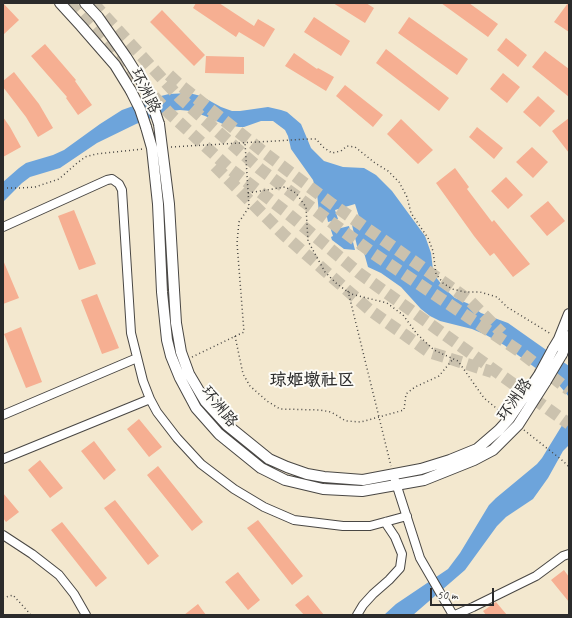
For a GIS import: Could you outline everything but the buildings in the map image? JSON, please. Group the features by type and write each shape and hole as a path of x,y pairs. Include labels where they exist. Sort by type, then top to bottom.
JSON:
{"street":[{"name":"环洲路","path":"60,3 115,65 131,91 140,109 146,127 157,147 169,204 176,323 180,345 189,374 205,401 227,424 269,459 307,474 363,480 428,467 477,449 499,430 543,378"},
{"name":"环洲路","path":"85,3 98,17 143,84 159,124 157,147 158,204 162,292 166,340 171,356 180,378 196,408 219,434 261,468 285,480 323,489 362,490 424,480 474,460 492,450 518,425 564,338 569,314"},
{"path":"3,227 107,180 112,179 119,184 122,190 131,333 143,381 150,399 157,412 177,438 201,464 234,489 264,507 294,520 328,525 370,526 407,516"},
{"path":"3,415 137,358"},
{"path":"3,460 150,399"},
{"path":"393,474 420,558 454,615 473,608 536,576 563,556 569,554"},
{"path":"357,615 363,605 373,594 400,568 402,554 395,537 385,522"},
{"path":"3,535 32,554 58,575 74,594 86,615"}],"path":[{"path":"3,188 34,187 59,179 85,157 96,154 157,147 309,139 316,139 323,148 332,154 341,151 347,146 354,147 388,171 399,182 407,197 411,213 428,238 433,251 436,274 443,283 452,289 465,292 480,292 498,297 507,307 564,338"},
{"path":"185,361 244,332 237,243 239,222 249,207 245,143"},
{"path":"248,193 285,187 296,193 306,207 308,241 314,255 325,272 337,284 351,294 387,303 403,315 418,334 434,350 458,361 484,398 509,418"},
{"path":"348,292 393,474"},
{"path":"234,336 243,374 250,386 267,401 280,409 320,410 331,412 346,421 360,422 404,410 406,394 415,387 439,376 453,359"},
{"path":"518,425 569,467"},
{"path":"3,598 13,595 32,615"}],"water":[{"path":"189,93 201,96 232,111 268,107 287,112 301,124 311,148 324,161 343,167 364,168 376,175 392,191 425,236 431,253 435,276 446,290 455,298 469,304 481,313 508,323 569,366 569,397 559,385 504,345 472,329 440,321 430,316 421,309 401,287 381,273 368,267 363,249 358,250 352,225 361,223 355,204 335,210 338,219 328,222 327,217 320,219 317,193 313,180 291,149 285,130 273,121 261,121 244,127 239,127 223,124 191,111 169,111 136,124 97,143 60,168 30,177 3,202 3,182 26,163 64,150 122,110 161,96"},
{"path":"340,224 341,228 349,226 355,250 344,249 332,240 331,237 333,236 330,227"},
{"path":"569,414 569,445 563,451 548,478 533,499 506,517 497,526 465,570 413,615 384,615 396,604 448,569 460,553 489,505 537,464"}],"tunnel":[{"path":"69,3 169,113 229,168 286,212 359,273 569,424"},
{"path":"93,3 180,98 260,169 374,254 519,351 569,390"},
{"path":"169,75 266,154 332,204 469,300 502,333"},
{"path":"215,166 284,235 371,311 429,352 492,372"}],"district":[{"name":"琼姬墩社区","path":"312,381"}]}
